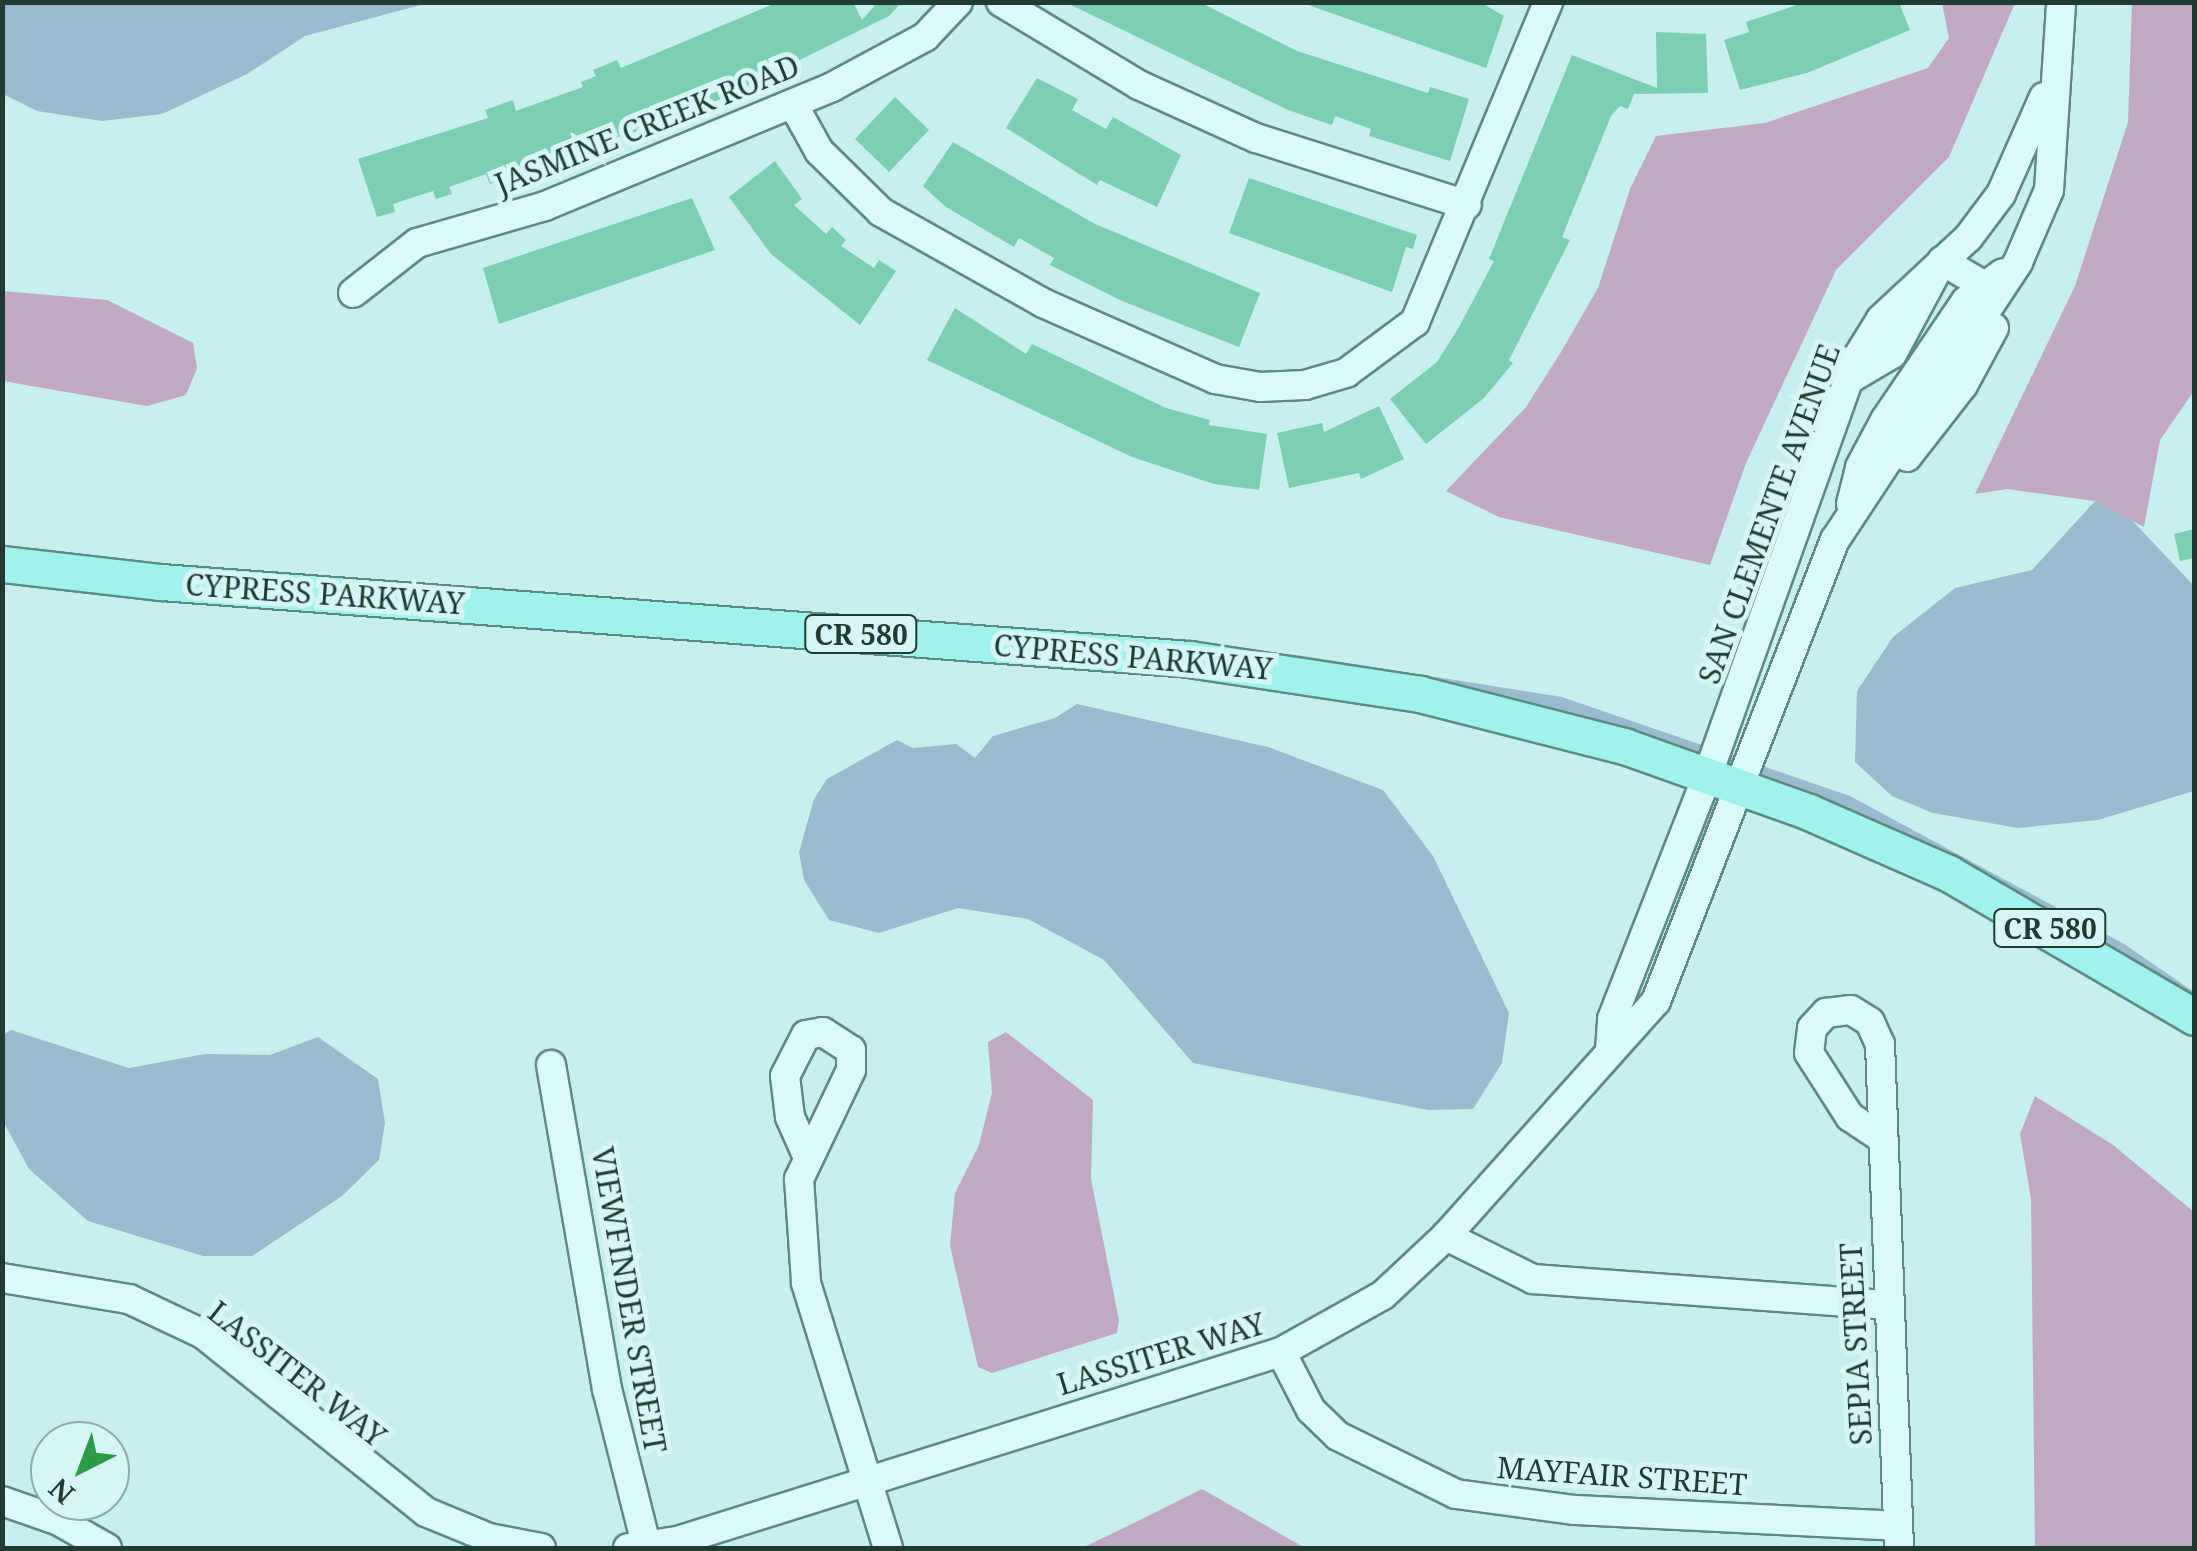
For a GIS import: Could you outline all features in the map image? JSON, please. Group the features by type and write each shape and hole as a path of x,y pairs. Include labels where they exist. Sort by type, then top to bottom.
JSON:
{"main road":[{"name":"CYPRESS PARKWAY","path":"2,564 161,582 1235,664 1488,709 1724,780 1948,874 2194,1018"}],"street":[{"name":"JASMINE CREEK ROAD","path":"353,293 417,244 545,206 793,104 924,37 958,2"},
{"path":"1001,2 1139,84 1256,138 1467,205"},
{"path":"793,104 819,151 881,212 1043,302 1215,378 1260,387 1305,385 1346,372 1402,334 1435,287 1548,2"},
{"name":"SAN CLEMENTE AVENUE","path":"1724,780 1848,520 2018,262 2049,190 2061,2"},
{"name":"SAN CLEMENTE AVENUE","path":"1724,780 1786,557 1848,380 1881,320 2001,194 2035,130 2061,38"},
{"path":"1942,260 1986,286"},
{"path":"1848,520 1860,467 1885,420 1966,301 2018,262"},
{"path":"1786,557 1823,569"},
{"name":"LASSITER WAY","path":"640,1548 1281,1352 1383,1295 1446,1236 1610,1050 1612,1018 1724,780"},
{"name":"VIEWFINDER STREET","path":"551,1064 607,1389 640,1548"},
{"name":"SEPIA STREET","path":"1880,1137 1898,1537"},
{"path":"806,1153 799,1178 806,1284 864,1482 888,1548"},
{"path":"1446,1236 1533,1280 1885,1305"},
{"name":"LASSITER WAY","path":"2,1278 130,1298 203,1334 426,1512 512,1546 541,1548"},
{"name":"MAYFAIR STREET","path":"1281,1352 1312,1410 1338,1436 1456,1494 1575,1510 1898,1537"},
{"path":"2,1502 58,1521 108,1548"}],"shaded area":[{"path":"2,3 428,3 305,36 247,74 162,114 102,121 37,111 3,94"},
{"path":"1942,3 2015,3 1949,157 1836,270 1746,463 1710,565 1499,517 1446,491 1526,407 1561,352 1598,288 1630,189 1656,136 1765,123 1928,68 1949,38"},
{"path":"2132,3 2194,3 2194,391 2160,440 2144,527 2095,501 2007,489 1975,494 2075,286 2128,122"},
{"path":"2,291 107,300 193,343 197,368 186,395 147,406 3,381"},
{"path":"2095,501 2130,518 2194,586 2194,791 2098,820 2018,828 1933,813 1892,796 1855,762 1857,691 1893,637 1955,588 2032,570"},
{"path":"1115,642 1297,655 1562,697 1850,796 2124,944 2194,992 2194,1004 1815,802"},
{"path":"1077,704 1268,747 1383,790 1433,856 1509,1013 1502,1063 1473,1109 1428,1110 1193,1063 1104,960 1028,919 958,908 879,933 829,920 804,880 799,852 814,799 827,779 897,740 913,748 956,744 975,758 993,736 1055,718"},
{"path":"11,1030 129,1068 205,1054 270,1055 318,1037 378,1079 385,1123 379,1160 342,1196 252,1256 203,1256 88,1221 29,1169 3,1121 3,1035"},
{"path":"1006,1032 1093,1100 1091,1179 1119,1320 1117,1333 992,1373 978,1367 950,1246 955,1193 979,1145 992,1093 988,1042"},
{"path":"2035,1096 2113,1145 2194,1212 2194,1548 2035,1548 2031,1199 2020,1134"},
{"path":"1202,1489 1305,1548 1082,1548 1142,1519"}],"building":[{"path":"778,2 853,2 862,20 878,2 902,2 889,16 714,102 684,113 679,101 641,118 645,128 612,141 490,184 486,174 449,187 452,194 436,199 433,191 393,204 395,212 377,217 358,159 488,118 485,110 513,100 516,111 583,87 581,82 596,76 593,70 617,60 621,68"},
{"path":"1065,2 1199,2 1297,51 1428,93 1430,87 1469,99 1450,161 1369,136 1371,129 1335,116 1332,125 1288,110"},
{"path":"1300,2 1480,2 1504,16 1486,68"},
{"path":"1806,2 1899,2 1910,30 1807,73 1740,90 1724,40 1749,32 1746,22"},
{"path":"1656,32 1706,34 1708,93 1634,94 1628,109 1620,106 1611,116 1562,237 1570,240 1509,360 1513,363 1484,398 1426,444 1390,399 1437,362 1494,261 1489,259 1572,55 1657,88"},
{"path":"1037,78 1078,99 1072,110 1106,129 1113,117 1181,155 1157,207 1100,180 1097,185 1006,128"},
{"path":"895,97 929,130 889,172 855,139"},
{"path":"953,142 1095,224 1260,293 1239,347 1122,301 1050,265 1054,258 1019,238 1014,247 946,207 923,186"},
{"path":"775,161 802,199 794,205 826,234 832,227 846,240 841,246 874,268 879,260 896,271 860,325 771,254 729,197"},
{"path":"1249,178 1417,235 1413,249 1406,247 1392,292 1229,233"},
{"path":"692,198 715,250 499,324 483,268"},
{"path":"955,308 1026,354 1032,344 1166,408 1210,420 1209,425 1267,434 1259,490 1214,484 1132,457 927,360"},
{"path":"1379,406 1404,459 1361,479 1359,473 1289,488 1277,433 1322,423 1324,432"},
{"path":"2194,529 2194,558 2180,561 2174,534"}]}
